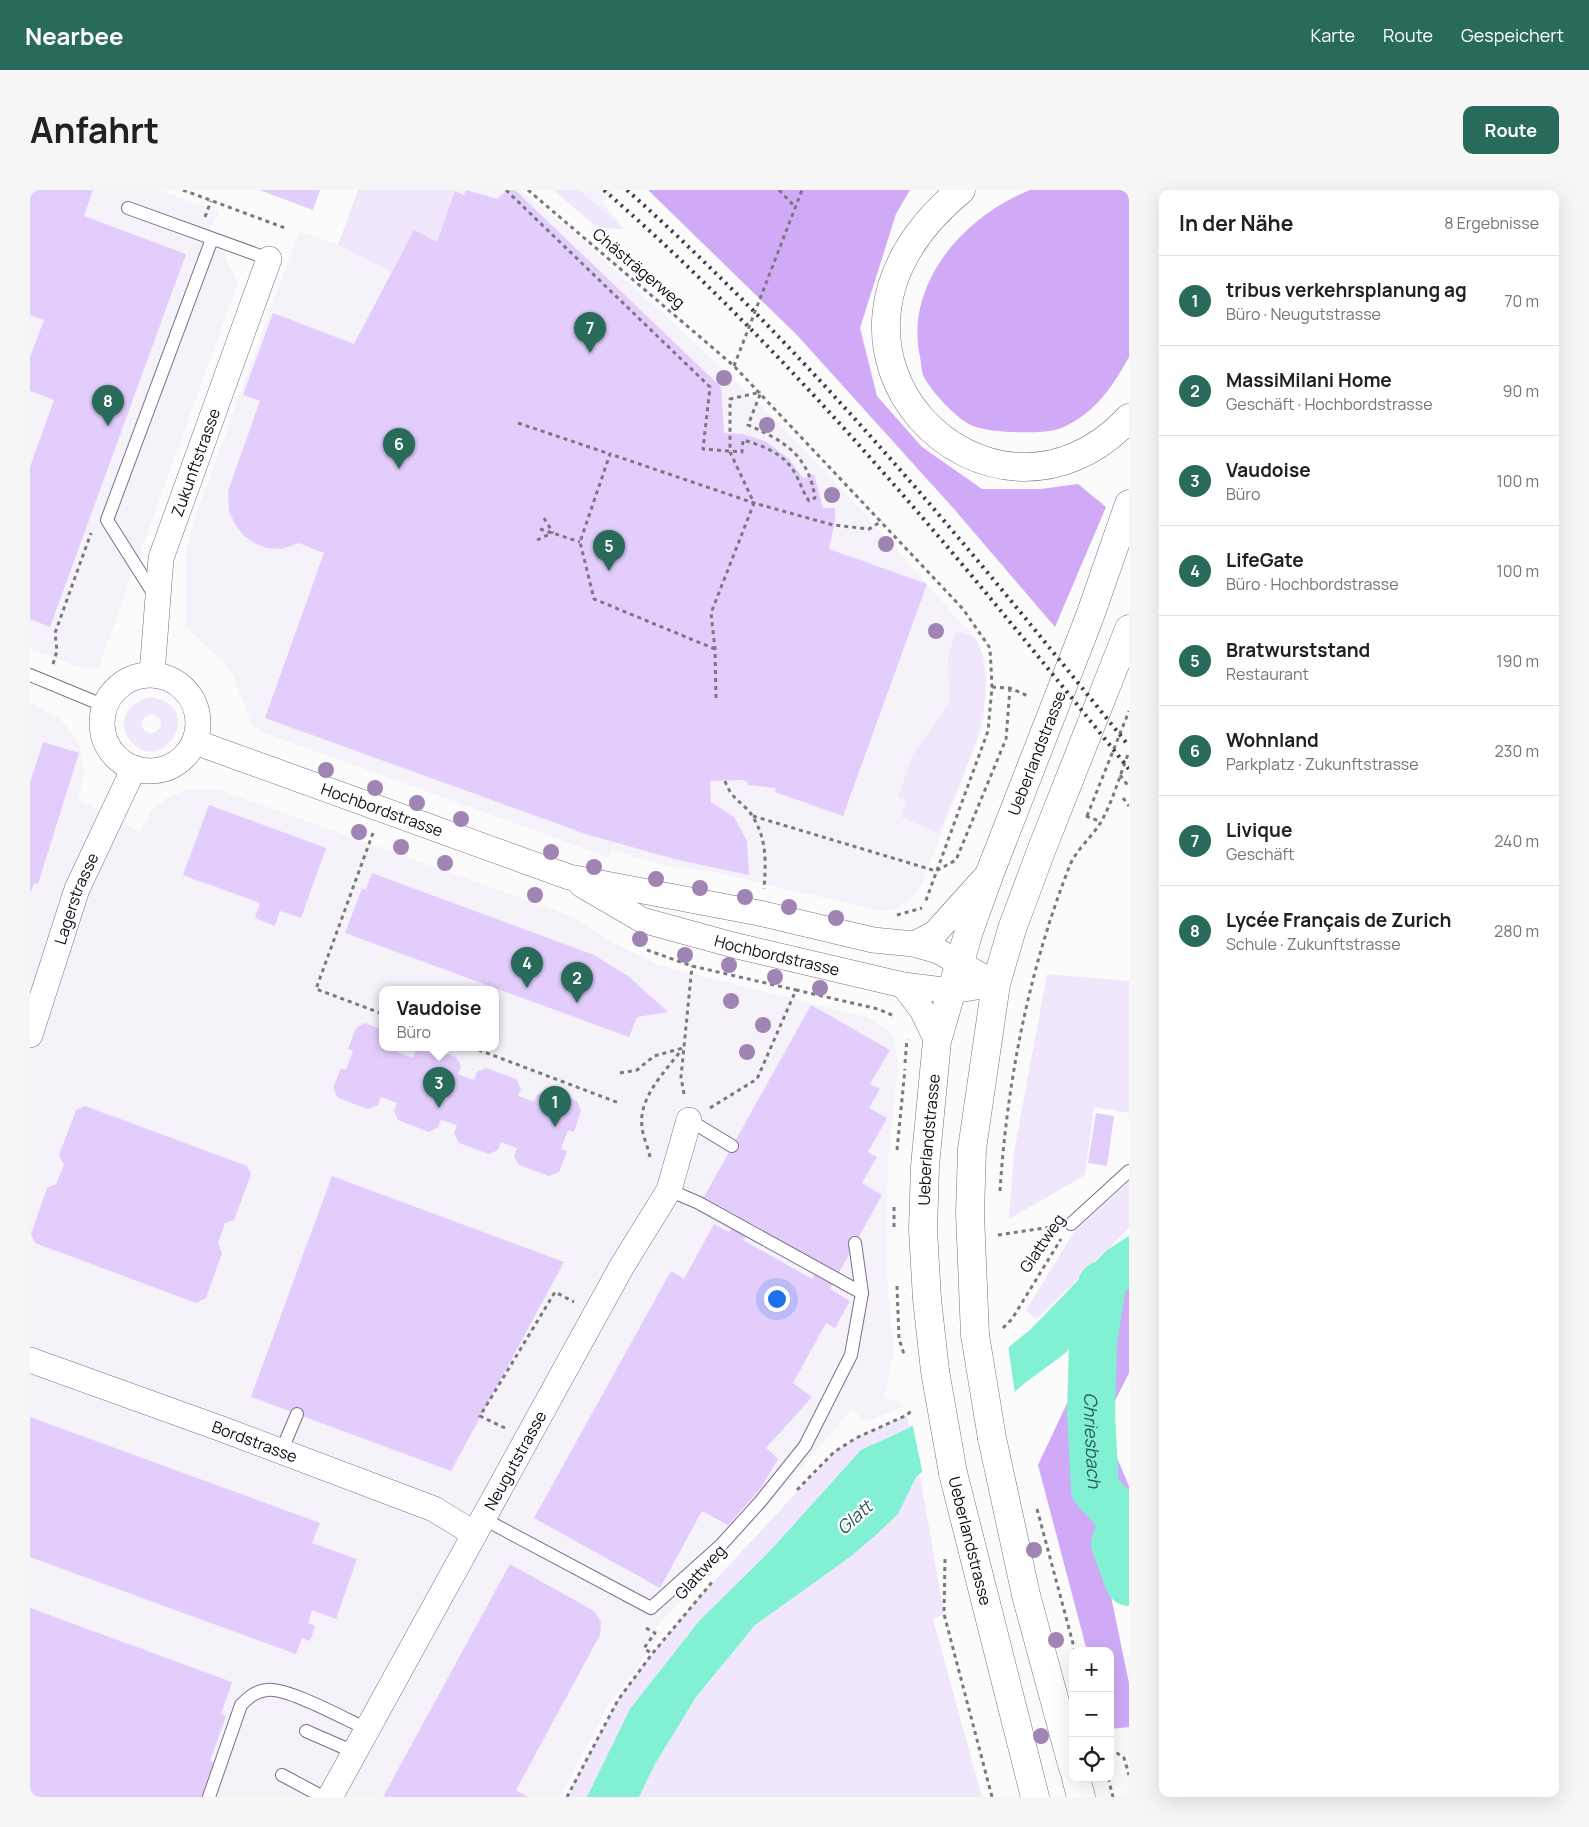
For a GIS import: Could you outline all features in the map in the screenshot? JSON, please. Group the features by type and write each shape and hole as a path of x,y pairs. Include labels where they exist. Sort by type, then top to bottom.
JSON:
{"main road":[{"path":"961,190 938,212 915,239 898,269 888,296 885,321 888,354 900,388 913,410 937,434 966,452 997,463 1029,466 1051,464 1086,452 1107,439 1129,418"},
{"name":"Ueberlandstrasse","path":"1035,1797 953,1472 935,1371 927,1299 923,1230 926,1166 936,1041 951,991 991,870 1090,616 1129,504"},
{"path":"1069,1753 1026,1595 992,1438 975,1335 970,1214 972,1149 996,984 1012,929 1129,629"},
{"path":"1077,1782 1081,1797"}],"street":[{"name":"Zukunftstrasse","path":"152,674 156,598 161,558 269,259"},
{"path":"152,674 168,677 182,686 193,699 198,713 199,728 195,742 187,755 176,764 162,770 148,772 122,762 106,743 102,719 104,706 112,693 123,682 137,676 152,674"},
{"name":"Hochbordstrasse","path":"195,742 569,877 759,913 873,940 914,944 938,951 996,984"},
{"name":"Lagerstrasse","path":"30,1035 77,888 134,768"},
{"path":"914,944 935,933 991,870"},
{"name":"Hochbordstrasse","path":"569,877 642,920 733,946 903,985 951,991 996,984"},
{"path":"903,985 922,1010 936,1041"},
{"name":"Neugutstrasse","path":"330,1797 622,1266 669,1190 689,1120"},
{"name":"Bordstrasse","path":"30,1360 478,1525"}],"lane":[{"path":"128,208 269,259"},
{"path":"156,598 107,520 212,239"},
{"path":"30,675 104,706"},
{"path":"689,1120 732,1146"},
{"name":"Glattweg","path":"1071,1224 1129,1171"},
{"path":"669,1190 699,1203 862,1293"},
{"path":"478,1525 650,1608 721,1545 760,1502 805,1446 851,1355 862,1293 855,1243"},
{"path":"281,1452 297,1414"},
{"path":"210,1797 241,1705 251,1695 268,1690 291,1695 366,1729"},
{"path":"306,1731 354,1752"},
{"path":"282,1775 323,1797"}],"path":[{"path":"183,190 285,228"},
{"path":"506,190 710,387 703,449 742,452 743,440 769,448 784,459 795,473 801,490 809,501 815,498 813,487 805,468 793,451 777,437 748,425 760,392"},
{"name":"Chästrägerweg","path":"528,190 734,366 963,609 990,648 992,687 988,731 923,908"},
{"path":"779,190 796,208"},
{"path":"734,366 802,190"},
{"path":"716,698 715,649 711,613 754,503 730,452 730,399 760,392"},
{"path":"518,423 754,503 833,525 869,529 882,521"},
{"path":"610,454 580,542 594,599 715,649"},
{"path":"544,518 553,533"},
{"path":"540,529 580,542"},
{"path":"537,540 553,533"},
{"path":"992,687 1010,688 1031,697"},
{"path":"753,816 936,871 956,860 1006,739 1010,688"},
{"path":"1087,816 1129,711"},
{"path":"1000,1198 1003,1142 1016,1054 1040,955 1070,863 1101,822 1129,752"},
{"path":"1120,775 1129,787"},
{"path":"725,781 730,794 753,816 766,852 764,890 759,913"},
{"path":"1122,798 1129,806"},
{"path":"374,831 316,988 379,1012"},
{"path":"692,966 681,1077 689,1120 757,1079 796,990 878,1009 895,1017"},
{"path":"620,1073 637,1070 654,1056 684,1048"},
{"path":"653,1089 684,1048"},
{"path":"482,1051 619,1103"},
{"path":"998,1226 998,1235 1071,1224"},
{"name":"Glattweg","path":"1012,1319 1071,1224"},
{"path":"509,1430 480,1416 556,1292 578,1304"},
{"path":"794,1494 834,1452 856,1438 907,1415"},
{"path":"1035,1500 1074,1647"},
{"path":"945,1555 944,1614 992,1797"},
{"name":"Glattweg","path":"567,1797 618,1700 652,1654 714,1580"},
{"path":"652,1654 644,1648 655,1633"},
{"path":"1114,1751 1124,1758 1129,1775"},
{"path":"1109,1782 1113,1797"}],"shaded area":[{"path":"30,190 159,190 219,212 211,229 238,282 99,666 86,669 30,649"},
{"path":"358,190 520,190 587,244 768,412 865,514 976,640 985,659 987,677 983,727 921,885 910,900 892,910 881,911 714,872 672,867 611,850 608,857 262,732 252,725 232,673 186,626 186,551 193,524 299,231 338,245"},
{"path":"358,190 456,190 437,242 414,230 392,272 338,245"},
{"path":"552,190 612,190 603,202 624,229 598,228"},
{"path":"554,190 580,190 624,229 598,228"},
{"path":"648,190 910,190 896,214 860,328 877,396 922,447 982,489 1041,489 1078,484 1106,507 1055,627 954,509 797,335"},
{"path":"1030,190 1129,190 1129,357 1102,398 1084,415 1064,427 1055,430 1026,432 981,428 959,418 938,396 923,375 919,352 918,325 922,300 932,276 946,253 964,233 1006,201"},
{"path":"957,631 975,637 983,661 986,685 977,736 969,761 939,833 901,817 906,801 898,797 912,756 949,703 948,654"},
{"path":"150,697 168,703 176,713 178,725 174,737 165,747 154,751 141,750 129,739 125,732 124,718 127,712 143,699","holes":["152,714 161,721 158,729 155,732 146,732 142,725 143,719"]},
{"path":"30,703 59,718 76,738 81,750 84,775 78,800 140,832 153,809 165,799 189,789 217,789 555,910 572,917 612,942 659,965 867,1017 888,1030 894,1040 898,1063 888,1161 886,1236 888,1294 894,1350 884,1397 905,1406 866,1422 852,1409 720,1560 655,1628 662,1633 606,1709 560,1797 30,1797"},
{"path":"1047,974 1129,981 1129,1113 1094,1107 1085,1175 1009,1219 1014,1152"},
{"path":"1129,1182 1129,1228 1036,1320 1026,1310 1074,1232"},
{"path":"1129,1286 1129,1373 1103,1425 1129,1486 1129,1493 1099,1539 1129,1683 1129,1727 1114,1729 1114,1647 1086,1647 1038,1465 1115,1301"},
{"path":"907,1415 944,1614 933,1619 982,1797 567,1797 618,1700 652,1654 695,1602 834,1452 856,1438"}],"water":[{"name":"Glatt","path":"1129,1236 1129,1288 1063,1355 1025,1383 916,1477 898,1514 876,1535 850,1557 755,1625 696,1697 655,1764 639,1797 587,1797 630,1709 700,1620 769,1552 861,1450 909,1428 1031,1329 1107,1250"}],"pier":[{"path":"1008,1344 1015,1395 923,1475 912,1422"}],"building":[{"path":"30,190 93,190 84,216 186,254 50,627 30,619 30,467 54,400 30,391 30,357 44,320 30,315"},
{"path":"259,190 320,190 313,210"},
{"path":"466,190 497,199 507,190 515,190 721,387 724,433 742,434 765,441 788,458 803,478 814,474 823,508 835,508 835,521 829,549 927,584 843,816 775,792 776,788 747,785 748,782 743,780 710,781 711,802 734,817 747,841 749,875 674,859 586,834 265,718 324,553 299,543 282,549 267,548 254,543 243,535 229,511 228,491 260,401 243,395 273,313 354,344 414,230 437,242 455,191 464,195"},
{"path":"43,742 79,753 38,884 34,883 30,893 30,783"},
{"path":"209,805 326,848 301,918 280,911 275,926 255,918 260,903 183,875"},
{"path":"372,873 594,955 628,976 668,1012 637,1017 629,1037 499,989 499,986 490,986 345,933 362,888 366,890"},
{"path":"811,1005 890,1050 870,1084 880,1089 869,1108 887,1118 868,1152 877,1157 862,1183 882,1195 830,1289 850,1301 835,1328 826,1323 793,1383 812,1397 766,1448 778,1459 761,1488 728,1525 702,1511 660,1588 534,1518 671,1271 684,1279 714,1224 729,1232 738,1216 704,1197","holes":["752,1224 821,1263 812,1279 743,1240"]},
{"path":"365,1023 379,1028 379,1051 397,1051 413,1058 416,1051 440,1051 456,1057 461,1066 458,1074 474,1080 477,1072 486,1068 516,1079 521,1089 518,1096 534,1102 537,1095 547,1090 577,1101 581,1111 574,1132 568,1130 561,1149 567,1151 559,1172 549,1176 519,1165 514,1156 517,1148 501,1142 498,1150 489,1154 459,1143 454,1133 457,1125 441,1120 438,1127 429,1132 398,1120 394,1111 397,1103 381,1097 378,1105 368,1109 338,1098 333,1088 341,1068 346,1070 353,1051 348,1049 356,1028"},
{"path":"85,1106 247,1166 251,1174 234,1220 225,1223 218,1243 222,1253 206,1298 196,1303 35,1243 31,1234 47,1188 56,1184 64,1165 59,1155 76,1110"},
{"path":"1096,1113 1114,1116 1107,1166 1088,1163"},
{"path":"332,1176 564,1262 451,1471 251,1397"},
{"path":"30,1417 320,1523 312,1543 357,1559 336,1619 312,1610 308,1623 315,1626 310,1641 302,1638 296,1654 30,1557"},
{"path":"510,1564 594,1611 601,1622 600,1635 516,1790 529,1797 383,1797"},
{"path":"30,1608 232,1682 221,1714 226,1716 210,1761 214,1762 209,1777 215,1780 209,1797 30,1797"}],"waterway":[{"name":"Chriesbach","path":"1102,1285 1093,1343 1091,1414 1095,1489 1123,1520 1115,1544 1129,1582"}],"railway":[{"path":"604,190 746,324 814,395 943,542 1129,769"},
{"path":"627,190 696,254 827,388 1011,600 1129,746"}],"place":[{"name":"Livique","path":"590,353"},
{"name":"Lycée Français de Zurich","path":"108,426"},
{"name":"Wohnland","path":"399,469"},
{"name":"Bratwurststand","path":"609,571"},
{"name":"LifeGate","path":"527,988"},
{"name":"MassiMilani Home","path":"577,1003"},
{"name":"Vaudoise","path":"439,1108"},
{"name":"tribus verkehrsplanung ag","path":"555,1127"}]}
